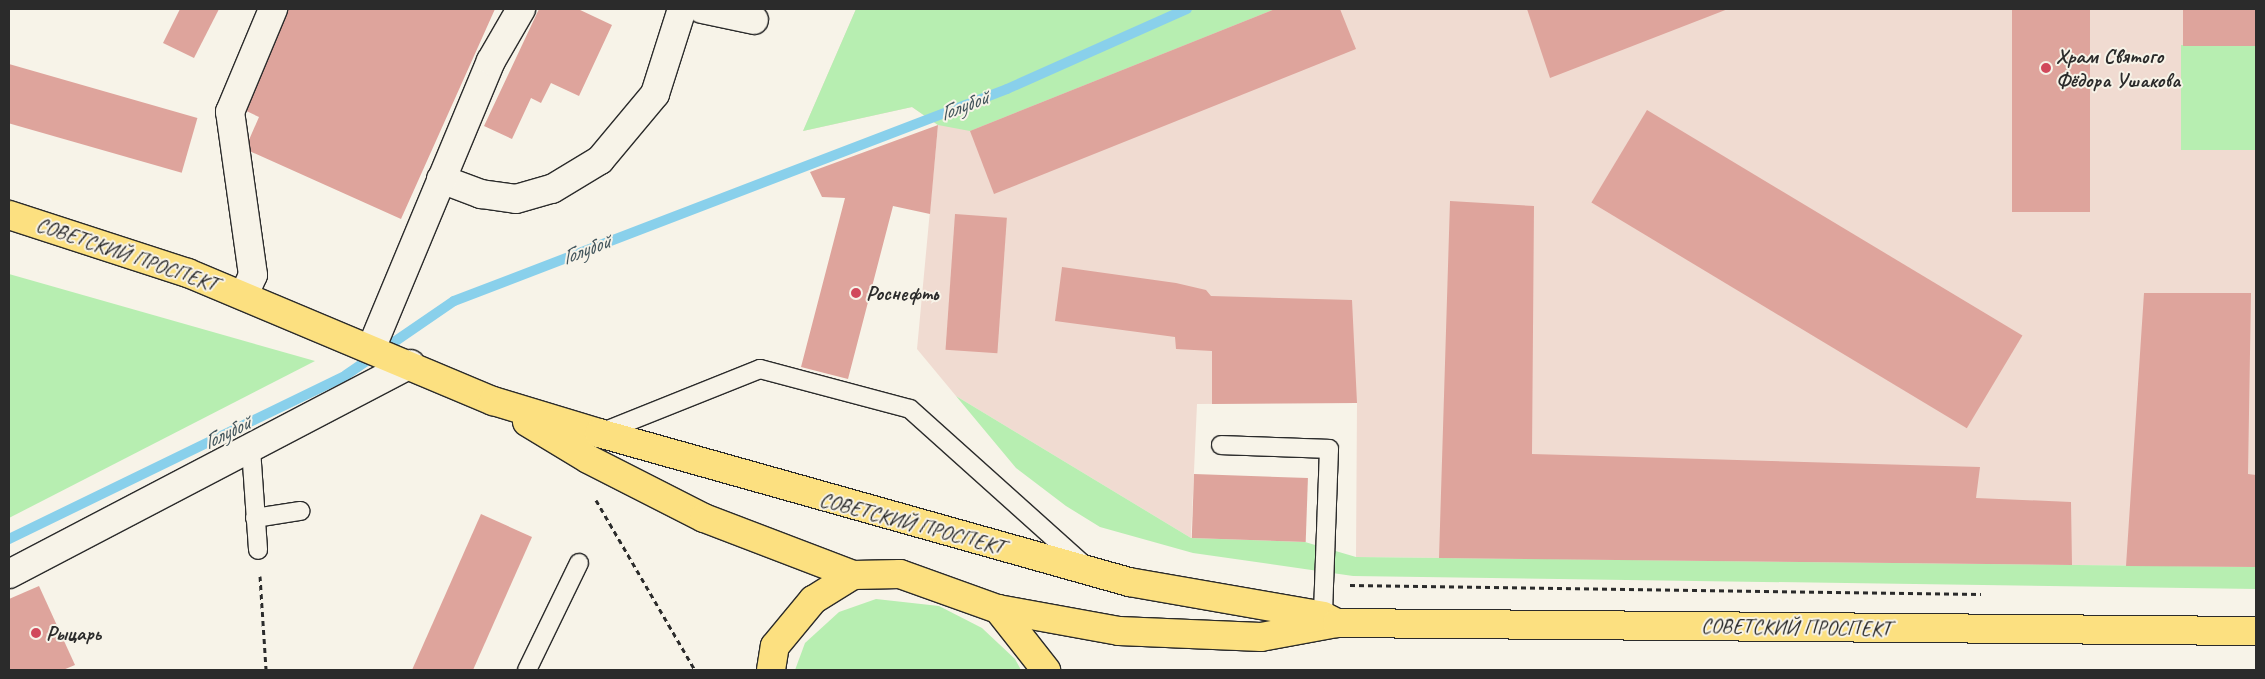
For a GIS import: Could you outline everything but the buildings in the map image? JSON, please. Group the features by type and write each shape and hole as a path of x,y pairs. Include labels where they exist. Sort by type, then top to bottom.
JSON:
{"main road":[{"name":"СОВЕТСКИЙ ПРОСПЕКТ","path":"9,215 249,285 382,353 493,401 599,433 1092,572 1148,586 1330,620 2256,631"},
{"name":"СОВЕТСКИЙ ПРОСПЕКТ","path":"493,401 588,459 704,518 853,575 900,574 998,609 1119,631 1262,638 1330,620"},
{"path":"771,670 775,646 813,600 853,575"},
{"path":"998,609 1046,670"}],"street":[{"path":"249,285 230,112 273,9"},
{"path":"9,574 251,449 382,353 441,179 491,61 521,9"},
{"path":"441,179 481,194 516,199 552,189 600,160 655,94 682,9"},
{"path":"702,9 754,20"}],"lane":[{"path":"599,433 760,369 910,409 1092,572"},
{"path":"1221,445 1329,449 1330,620"},
{"path":"251,449 258,550"},
{"path":"256,518 300,511"},
{"path":"527,670 579,564"}],"path":[{"path":"591,493 695,670"},
{"path":"258,550 266,670"}],"shaded area":[{"path":"856,9 2256,9 2256,567 1356,557 1357,403 1197,404 1191,538 956,396 917,349 938,125 912,107 803,131"}],"green space":[{"path":"856,9 1275,9 970,131 938,125 912,107 803,131"},
{"path":"2181,45 2256,45 2256,150 2181,150"},
{"path":"9,274 315,361 9,518"},
{"path":"956,396 1191,538 1305,542 1356,557 2256,567 2256,589 1353,576 1193,553 1100,527 1066,506 1016,468"},
{"path":"876,599 939,606 982,628 1015,659 1021,670 795,670 805,643 839,612"}],"waterway":[{"name":"Голубой","path":"9,539 346,375 454,301 1007,89 1187,9"}],"place":[{"name":"Храм Святого Фёдора Ушакова","path":"2046,68"},
{"name":"Роснефть","path":"856,293"},
{"name":"Рыцарь","path":"36,633"}]}
